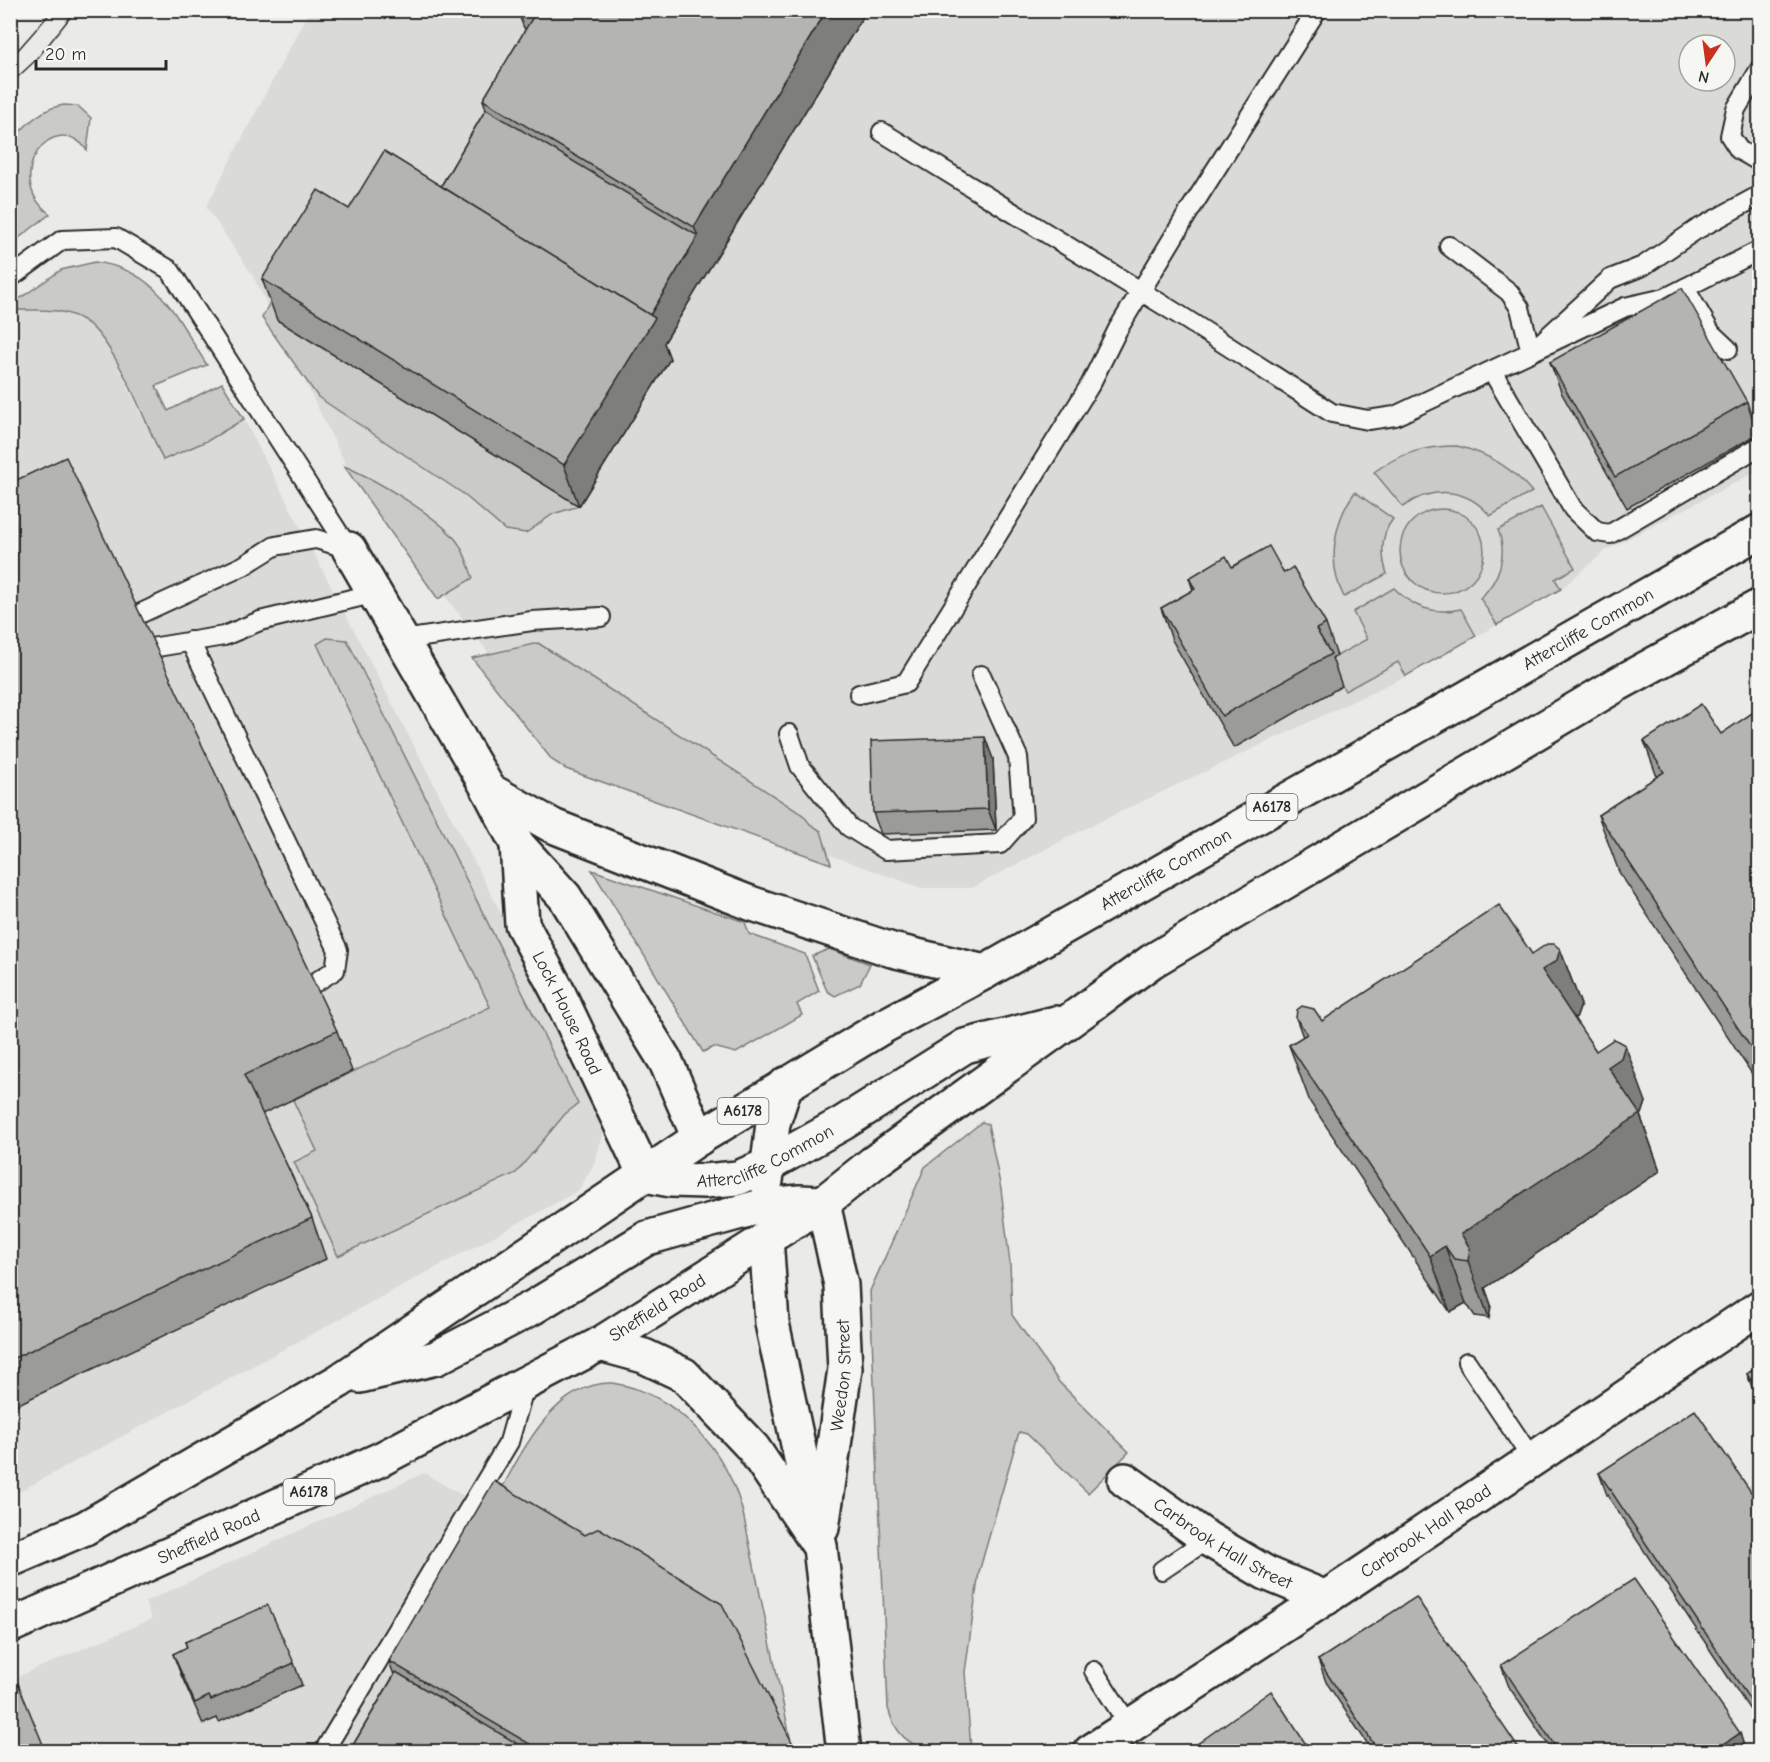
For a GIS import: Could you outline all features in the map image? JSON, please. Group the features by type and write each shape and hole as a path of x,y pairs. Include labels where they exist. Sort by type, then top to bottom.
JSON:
{"main road":[{"name":"Attercliffe Common","path":"699,1138 884,1026 985,972 1760,531"},
{"name":"Lock House Road","path":"349,549 489,790 517,844 565,897 666,1062 699,1138 704,1181 705,1221 694,1286"},
{"name":"Attercliffe Common","path":"823,1203 873,1163 1152,961 1618,684 1760,606"},
{"path":"489,790 553,826 750,903 892,950 985,972"},
{"name":"Lock House Road","path":"517,844 522,924 567,1010 645,1175"},
{"name":"Attercliffe Common","path":"645,1175 670,1180 704,1181 738,1178 766,1166 852,1118 965,1046 1072,1019"},
{"name":"Weedon Street","path":"786,1084 773,1123 766,1166 766,1238 772,1323 820,1547 844,1752"},
{"name":"A6178","path":"10,1560 86,1528 339,1381 699,1138"},
{"path":"339,1381 436,1358 532,1308 647,1238 765,1205 823,1203"},
{"name":"Weedon Street","path":"820,1547 845,1369 841,1285 823,1203"},
{"name":"Sheffield Road","path":"10,1626 381,1459 525,1385 600,1344 823,1203"},
{"name":"Carbrook Hall Road","path":"1115,1742 1760,1307"},
{"path":"600,1344 644,1356 684,1375 753,1448 820,1547"},
{"name":"Carbrook Hall Street","path":"1125,1480 1208,1539 1266,1573 1326,1598"}],"lane":[{"path":"859,694 906,683 1090,385 1118,329 1142,293 1188,213 1317,10"},
{"path":"1760,69 1736,110 1730,136 1739,150 1760,162"},
{"path":"882,132 1181,316 1332,413 1353,418 1368,420 1395,416 1624,307 1665,298 1760,250"},
{"path":"1531,352 1610,279 1643,266 1696,230 1760,195"},
{"path":"10,278 62,240 116,238 170,270 349,549"},
{"path":"1449,246 1509,292 1520,308 1531,352"},
{"path":"1685,288 1711,333 1728,349"},
{"path":"1492,371 1573,509 1597,532 1610,534 1760,446"},
{"path":"135,616 243,566 275,546 316,539 349,549"},
{"path":"151,648 224,636 260,621 376,593"},
{"path":"403,640 532,621 601,617"},
{"path":"190,641 338,950 335,970 311,986"},
{"path":"789,734 800,766 849,827 886,850 1000,844 1023,818 1018,757 981,675"},
{"path":"1467,1362 1533,1459"},
{"path":"324,1751 509,1442 525,1385"},
{"path":"1162,1570 1208,1539"},
{"path":"1094,1671 1115,1742"}],"shaded area":[{"path":"309,11 1759,11 1759,470 1605,551 1561,589 1406,676 1082,830 972,888 922,888 573,763 349,471 252,274 206,207"},
{"path":"64,105 78,106 91,118 87,150 74,139 60,136 48,141 37,152 31,166 30,182 36,199 50,214 11,244 11,141 41,113"},
{"path":"95,262 117,267 150,285 174,313 207,365 156,386 168,411 222,383 244,419 209,440 163,460 117,361 93,328 73,315 51,310 19,310 12,304 61,270"},
{"path":"271,300 277,320 579,506 553,514 526,533 505,530 462,493 318,397 262,318"},
{"path":"10,302 19,310 56,309 83,319 104,337 163,460 209,440 244,419 594,1092 600,1110 603,1135 594,1164 578,1191 11,1496"},
{"path":"1457,446 1498,462 1516,475 1532,492 1490,516 1471,499 1448,493 1425,495 1403,507 1374,472 1403,455 1434,447"},
{"path":"344,466 403,498 447,530 462,549 473,578 438,599"},
{"path":"1355,492 1393,519 1386,532 1383,545 1387,574 1344,597 1335,571 1335,543 1342,516"},
{"path":"1541,507 1575,568 1555,579 1561,589 1497,625 1480,598 1492,584 1500,567 1502,549 1498,530"},
{"path":"1442,509 1458,512 1472,521 1481,535 1484,551 1481,567 1472,581 1458,590 1442,593 1426,590 1412,581 1403,567 1400,551 1403,535 1412,521 1426,512"},
{"path":"1394,588 1409,601 1424,608 1442,611 1461,609 1476,636 1406,676 1398,662 1345,691 1328,661 1367,639 1353,612"},
{"path":"327,638 347,640 578,1104 565,1114 516,1173 338,1256 294,1162 317,1151 293,1100 490,1007 317,644"},
{"path":"538,643 803,815 810,824 821,831 831,864 566,769 552,760 472,658"},
{"path":"592,870 745,922 749,934 805,954 819,991 797,1004 802,1015 736,1053 714,1047 703,1052"},
{"path":"829,949 870,964 860,984 835,996 827,991 812,956"},
{"path":"982,1122 988,1124 1001,1189 1010,1263 1012,1315 1059,1382 1129,1452 1088,1493 1027,1434 1019,1432 979,1572 965,1672 971,1749 943,1750 909,1742 893,1723 888,1708 870,1291 925,1167"},
{"path":"612,1383 636,1389 678,1412 712,1447 725,1468 743,1513 793,1751 490,1511 523,1450 552,1411 570,1396 590,1386"},
{"path":"424,1473 600,1576 792,1751 11,1751 10,1680 152,1619 145,1602"}],"building":[{"path":"537,10 827,10 694,227 483,100"},
{"path":"486,109 698,236 650,315 441,186"},
{"path":"384,151 655,318 564,465 262,279 318,190 349,209"},
{"path":"1682,288 1747,402 1615,477 1550,362"},
{"path":"66,457 337,1031 244,1075 312,1218 10,1360 10,483"},
{"path":"1269,546 1284,573 1293,567 1326,624 1316,629 1331,654 1222,716 1161,608 1195,589 1189,578 1226,556 1232,567"},
{"path":"1701,704 1721,734 1760,708 1760,1056 1757,1057 1598,815 1664,772 1644,741"},
{"path":"985,737 988,809 873,813 871,741"},
{"path":"1499,905 1532,954 1547,944 1554,944 1560,949 1557,960 1542,970 1596,1051 1614,1039 1625,1045 1621,1058 1608,1067 1640,1114 1461,1234 1470,1248 1468,1261 1454,1259 1445,1246 1430,1256 1289,1045 1307,1034 1296,1018 1297,1010 1302,1006 1314,1009 1322,1021"},
{"path":"1760,1365 1760,1393 1747,1374"},
{"path":"1695,1410 1760,1505 1760,1715 1599,1473"},
{"path":"494,1481 585,1535 599,1528 722,1604 797,1752 543,1752 389,1661"},
{"path":"1634,1579 1740,1733 1712,1752 1559,1752 1501,1665"},
{"path":"1416,1597 1521,1752 1379,1752 1318,1660"},
{"path":"268,1605 294,1663 211,1700 209,1696 195,1703 173,1654 187,1647 185,1642"},
{"path":"396,1672 531,1752 349,1752"},
{"path":"17,1681 46,1752 10,1752 10,1684"},
{"path":"1271,1691 1311,1752 1186,1752"}],"tram line":[{"path":"10,59 53,10"},
{"path":"10,84 36,60 76,10"}]}
